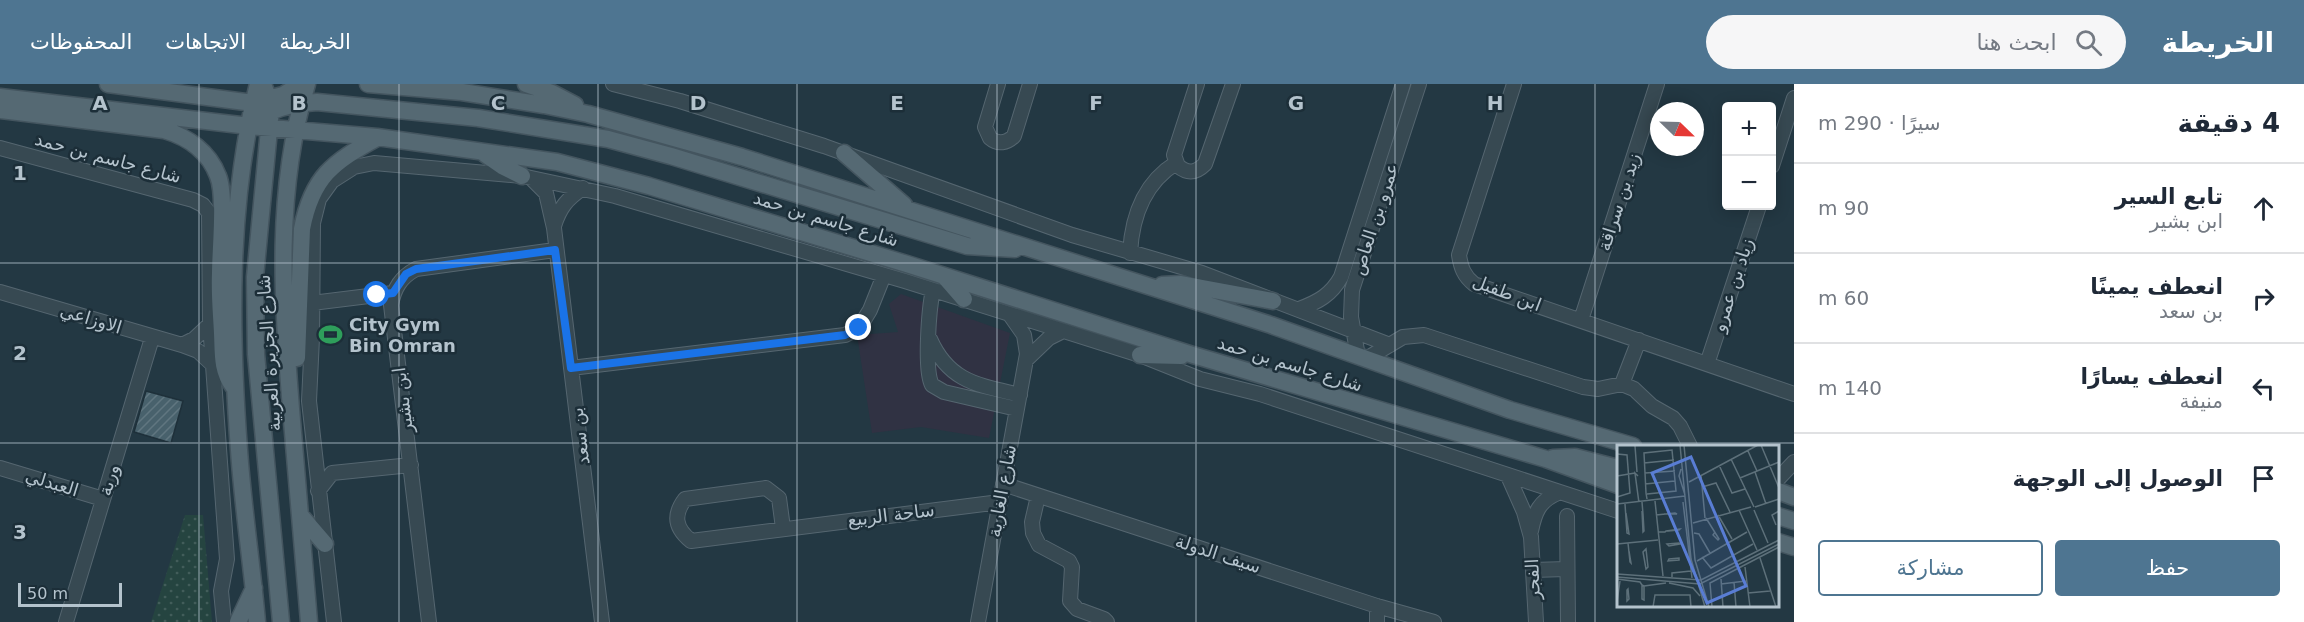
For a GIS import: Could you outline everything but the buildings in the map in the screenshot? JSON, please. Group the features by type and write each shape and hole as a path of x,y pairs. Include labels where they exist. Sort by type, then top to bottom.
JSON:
{"main road":[{"path":"108,84 272,98 302,103 331,102 478,118 572,132 671,156 968,246 1002,249 1030,248"},
{"name":"شارع الجزيرة العربية","path":"257,622 239,451 233,337 235,234 249,126 272,98 258,84"},
{"path":"272,98 301,84"},
{"name":"شارع الجزيرة العربية","path":"308,84 295,130 285,196 283,234 289,385 309,622"},
{"name":"شارع جاسم بن حمد","path":"369,84 462,92 544,105 588,114 742,157 1271,325 1510,410 1626,445"},
{"path":"526,84 552,93 588,114"},
{"name":"شارع جاسم بن حمد","path":"0,97 249,126 377,137 557,162 649,186 944,276 1193,356 1546,459 1617,485"},
{"path":"272,98 255,277 256,354 281,622"},
{"path":"272,98 295,130"},
{"path":"0,110 164,130 184,137 206,155 216,171 221,189 219,277 223,359 226,375 236,390"},
{"path":"289,385 296,360 302,229 306,210 312,195 328,169 377,137"},
{"path":"481,151 502,166 527,178"},
{"path":"844,153 912,211"},
{"path":"944,276 964,299"},
{"path":"1151,286 1181,284 1273,301"},
{"path":"1140,356 1193,356"},
{"path":"1546,459 1560,456 1575,457 1617,468"},
{"path":"1779,491 1794,497"},
{"path":"300,515 325,544"},
{"path":"1779,516 1794,522"},
{"path":"1779,542 1794,547"},
{"path":"238,622 254,587"}],"street":[{"path":"613,84 680,101 844,153 1072,235 1202,273 1390,345"},
{"path":"998,84 985,128 990,138 1001,142 1014,136 1030,84"},
{"path":"1197,84 1175,151 1176,163 1189,172 1198,170 1205,164 1233,84"},
{"name":"عمرو بن العاص","path":"1299,309 1317,303 1332,291 1341,277 1403,84"},
{"name":"عمرو بن العاص","path":"1362,357 1351,317 1351,297 1419,84"},
{"name":"ابن طفيل","path":"1514,84 1459,255 1463,272 1474,284 1794,394"},
{"name":"زيد بن سراقة","path":"1581,320 1657,84"},
{"path":"1775,156 1794,98"},
{"name":"شارع جاسم بن حمد","path":"0,148 193,200 205,207 210,215 211,228 208,272 210,324"},
{"name":"شارع جاسم بن حمد","path":"332,182 354,167 383,162 527,178 615,196 964,299 1140,356 1200,379 1260,394 1617,511"},
{"path":"1130,253 1131,234 1138,207 1150,185 1164,170 1176,163"},
{"name":"بن سعد","path":"527,178 546,193 554,228 602,622"},
{"name":"شارع الجزيرة العربية","path":"332,182 319,199 313,223 309,401 334,622"},
{"path":"554,228 560,209 568,198 583,189"},
{"name":"زياد بن عمرو","path":"1707,364 1758,210"},
{"path":"1358,223 1372,228"},
{"path":"312,303 393,293 406,274 416,269 555,250"},
{"path":"571,368 845,335 859,328 870,310 884,275"},
{"path":"933,290 928,372 932,385 937,390 974,392 1018,402"},
{"name":"الاوزاعي","path":"0,292 182,345 198,351 212,364"},
{"name":"ابن بشير","path":"393,293 391,305 429,622"},
{"name":"شارع الغارية","path":"978,622 1026,360 1027,348 1024,335 1011,315"},
{"path":"182,345 194,339 210,324"},
{"path":"210,324 227,559 221,591 224,622"},
{"path":"1026,360 1049,338 1063,331"},
{"name":"شارع جاسم بن حمد","path":"1362,357 1403,337 1424,335 1582,387 1598,388 1622,384"},
{"path":"929,337 946,365 974,392"},
{"name":"وربة","path":"66,622 152,338"},
{"path":"1639,340 1622,384 1634,389 1661,412 1673,418 1680,426 1688,445"},
{"path":"1779,478 1794,462"},
{"path":"318,491 332,473 411,465"},
{"name":"العبدلي","path":"0,468 104,499"},
{"name":"الفجر","path":"1508,476 1524,512 1531,537 1536,622"},
{"name":"سيف الدولة","path":"1003,484 1377,606 1434,622"},
{"name":"ساحة الربيع","path":"783,528 779,498 766,488 685,499 678,509 676,521 682,533 691,541 1000,502"},
{"name":"الفجر","path":"1531,537 1537,508 1547,497 1558,493"},
{"path":"1038,496 1032,522 1033,533 1039,545 1069,561 1072,567 1070,601 1077,609 1107,622"},
{"path":"1567,516 1568,622"},
{"path":"1533,570 1566,569"},
{"path":"1377,606 1377,622"}],"shaded area":[{"path":"901,294 1010,333 989,438 921,427 872,433 857,335 898,332 889,304"}],"green space":[{"path":"185,515 203,515 212,622 151,622"}],"place":[{"name":"City Gym Bin Omran","path":"331,335"}],"route":[{"path":"377,295 393,293 406,274 416,269 555,250 571,368 845,335 859,328"}]}
